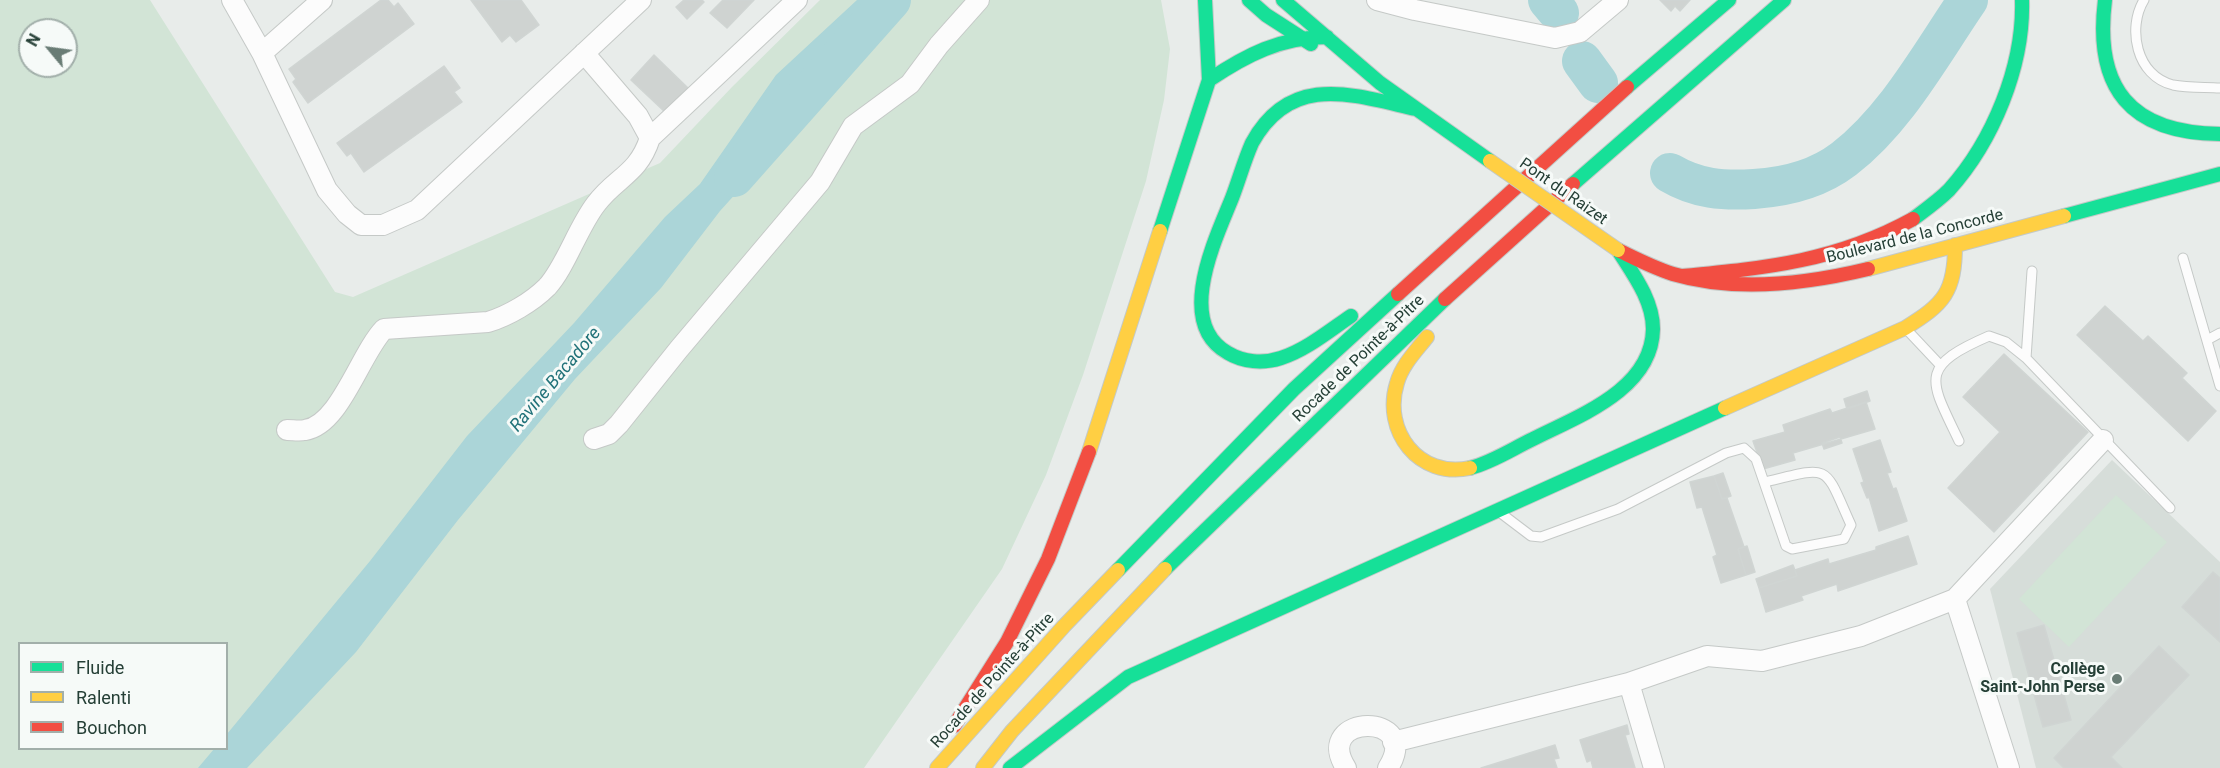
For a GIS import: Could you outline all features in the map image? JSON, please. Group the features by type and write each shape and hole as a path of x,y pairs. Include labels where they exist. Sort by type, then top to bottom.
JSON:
{"main road":[{"path":"928,768 1007,642 1048,559 1090,450 1123,354 1209,80 1205,0"},
{"path":"1249,0 1298,37 1380,83"},
{"path":"1283,0 1380,83"},
{"name":"Rocade de Pointe-à-Pitre","path":"938,768 1064,626 1294,388 1592,117 1729,0"},
{"name":"Rocade de Pointe-à-Pitre","path":"983,768 1012,730 1139,594 1474,272 1784,0"},
{"path":"1682,276 1763,269 1860,248 1909,224 1941,198 1977,154 1996,116 2018,51 2022,0"},
{"path":"2105,0 2101,20 2102,54 2111,80 2122,97 2158,126 2179,131 2220,134"},
{"path":"1737,41 1798,7"},
{"path":"1209,80 1246,55 1298,37 1327,37"},
{"name":"Pont du Raizet","path":"1380,83 1618,250"},
{"path":"1416,109 1359,97 1326,94 1296,99 1269,118 1256,137 1248,155 1204,279 1201,303 1210,338 1224,352 1242,360 1261,362 1281,358 1350,316 1464,234"},
{"name":"Boulevard de la Concorde","path":"1618,250 1682,276 1749,285 1805,281 1890,263 2220,174"},
{"path":"1010,768 1128,677 1496,509 1905,328 1938,309 1949,290 1956,270 1955,245"},
{"path":"1474,272 1459,303 1428,336 1406,365 1397,380 1392,397 1397,433 1408,451 1423,461 1444,469 1456,470 1485,464 1603,403 1635,375 1648,353 1653,333 1651,310 1618,250"}],"street":[{"path":"232,0 262,53 327,190 347,214 361,225 383,225 417,210 641,0"},
{"path":"262,53 322,0"},
{"path":"286,430 308,430 339,406 368,348 384,329 488,322 503,318 546,288 597,202 639,163 650,138 797,0"},
{"path":"594,439 609,434 619,424 679,349 820,183 853,126 910,84 939,45 979,0"},
{"path":"1377,0 1415,10 1555,38 1580,32 1618,0"},
{"path":"584,53 638,116 650,138"},
{"path":"1393,742 1629,683 1707,656 1761,661 1861,636 1955,598 2103,440"},
{"path":"1955,598 2008,768"},
{"path":"1629,683 1654,768"},
{"path":"1344,767 1341,756 1343,741 1358,726 1379,726 1393,742 1394,756 1388,768"}],"lane":[{"path":"2144,0 2139,9 2134,33 2136,46 2147,66 2171,84 2220,88"},
{"path":"2183,258 2220,386"},
{"path":"2026,357 2032,271"},
{"path":"1905,328 1941,366"},
{"path":"2207,340 2220,333"},
{"path":"1959,441 1935,390 1936,373 1962,348 1989,336 2006,342 2026,357 2170,508"},
{"path":"1496,509 1531,536 1541,537 1618,509 1725,453 1744,448 1756,459 1786,546 1792,549 1844,539 1849,534 1851,525 1830,478 1823,472 1814,470 1765,482"}],"shaded area":[{"name":"Collège Saint-John Perse","path":"2112,460 2220,562 2220,768 2036,768 1990,589"}],"green space":[{"path":"0,0 150,0 335,292 353,297 660,163 732,87 820,0 1161,0 1170,49 1164,100 1146,181 1083,375 1046,475 1002,569 864,768 0,768"},
{"path":"2116,495 2167,542 2069,647 2019,599"}],"water":[{"path":"857,0 904,0 817,83 764,143 766,160 720,211 661,288 575,379 458,520 356,652 247,768 198,768 213,750 228,750 228,733 370,561 467,436 574,323 665,217 700,184 776,75"}],"building":[{"path":"381,0 388,0 394,7 398,3 414,24 308,103 293,82 296,79 289,69"},
{"path":"471,0 521,0 539,25 516,42 510,35 502,42"},
{"path":"684,0 704,2 687,19 676,7"},
{"path":"723,0 754,0 727,28 710,13"},
{"path":"1660,0 1690,0 1680,11 1675,6 1671,11"},
{"path":"654,55 689,89 666,113 631,80"},
{"path":"444,66 460,88 454,92 462,102 364,172 351,153 347,156 337,143"},
{"path":"2105,306 2143,341 2148,336 2187,373 2182,378 2216,411 2188,441 2077,335"},
{"path":"2004,354 2088,432 1994,532 1948,488 2000,432 1963,397"},
{"path":"1867,391 1870,401 1847,409 1844,399"},
{"path":"1866,402 1875,429 1793,453 1795,460 1763,469 1753,441 1785,432 1783,425 1830,409 1832,413"},
{"path":"1840,437 1842,443 1824,449 1822,443"},
{"path":"1880,440 1891,472 1887,473 1893,489 1896,488 1907,521 1879,531 1869,497 1867,498 1861,483 1864,482 1853,449"},
{"path":"1723,473 1731,496 1722,499 1714,476"},
{"path":"1714,476 1722,499 1727,498 1744,547 1738,549 1746,575 1721,583 1713,557 1717,555 1702,507 1697,508 1690,482"},
{"path":"1908,536 1917,564 1838,591 1837,584 1801,596 1803,600 1766,612 1759,588 1797,576 1795,570 1828,559 1829,564 1876,550 1876,547"},
{"path":"1747,546 1755,572 1746,575 1738,549"},
{"path":"1793,565 1797,576 1759,588 1756,579"},
{"path":"2213,572 2220,578 2220,642 2182,607"},
{"path":"2044,625 2071,720 2043,727 2017,633"},
{"path":"2159,646 2189,675 2111,757 2122,768 2064,768 2054,758"},
{"path":"1627,725 1629,734 1625,735 1635,768 1593,768 1591,760 1587,762 1580,740"},
{"path":"1555,745 1559,758 1554,759 1557,768 1481,768"}],"waterway":[{"name":"Ravine Bacadore","path":"734,177 891,0"},
{"path":"1548,0 1559,13"},
{"path":"1670,173 1700,186 1743,190 1790,184 1813,177 1834,166 1863,143 1880,125 1912,85 1968,0"},
{"path":"1582,61 1598,83"}],"traffic: fast":[{"path":"1160,231 1209,80 1205,0"},
{"path":"1249,0 1266,15 1311,44"},
{"path":"1283,0 1380,83 1490,161"},
{"path":"1627,87 1729,0"},
{"path":"1573,184 1784,0"},
{"path":"1913,219 1949,190 1965,170 1992,126 2003,101 2018,51 2022,0"},
{"path":"2105,0 2103,31 2106,58 2113,81 2125,100 2141,114 2163,125 2189,132 2220,134"},
{"path":"1209,80 1250,55 1265,49 1294,40 1327,37"},
{"path":"1351,316 1290,355 1260,361 1234,356 1212,339 1204,322 1201,301 1209,257 1252,143 1268,121 1285,106 1304,97 1325,94 1369,98 1416,109"},
{"path":"2064,216 2220,174"},
{"path":"1470,468 1495,459 1590,410 1626,385 1640,369 1649,350 1653,329 1652,318 1646,298 1618,250"},
{"path":"1118,570 1294,389 1398,294"},
{"path":"1165,569 1445,299"},
{"path":"1010,768 1128,677 1725,408"}],"traffic: slow":[{"path":"1490,161 1618,250"},
{"path":"1868,269 2064,216"},
{"path":"1089,452 1160,231"},
{"path":"1725,408 1905,328 1929,312 1945,295 1949,286 1953,274 1955,245"},
{"path":"1427,337 1406,364 1397,383 1394,401 1395,418 1400,434 1409,448 1421,459 1435,466 1452,469 1470,468"},
{"path":"983,768 1012,731 1165,569"},
{"path":"937,768 1064,626 1118,570"}],"traffic: jam":[{"path":"1398,294 1627,87"},
{"path":"1445,299 1573,184"},
{"path":"1682,276 1743,270 1801,260 1857,244 1913,219"},
{"path":"1618,250 1673,274 1720,283 1795,282 1868,269"},
{"path":"954,726 1007,642 1048,559 1089,452"}],"place":[{"name":"Collège Saint-John Perse","path":"2117,679"}]}
